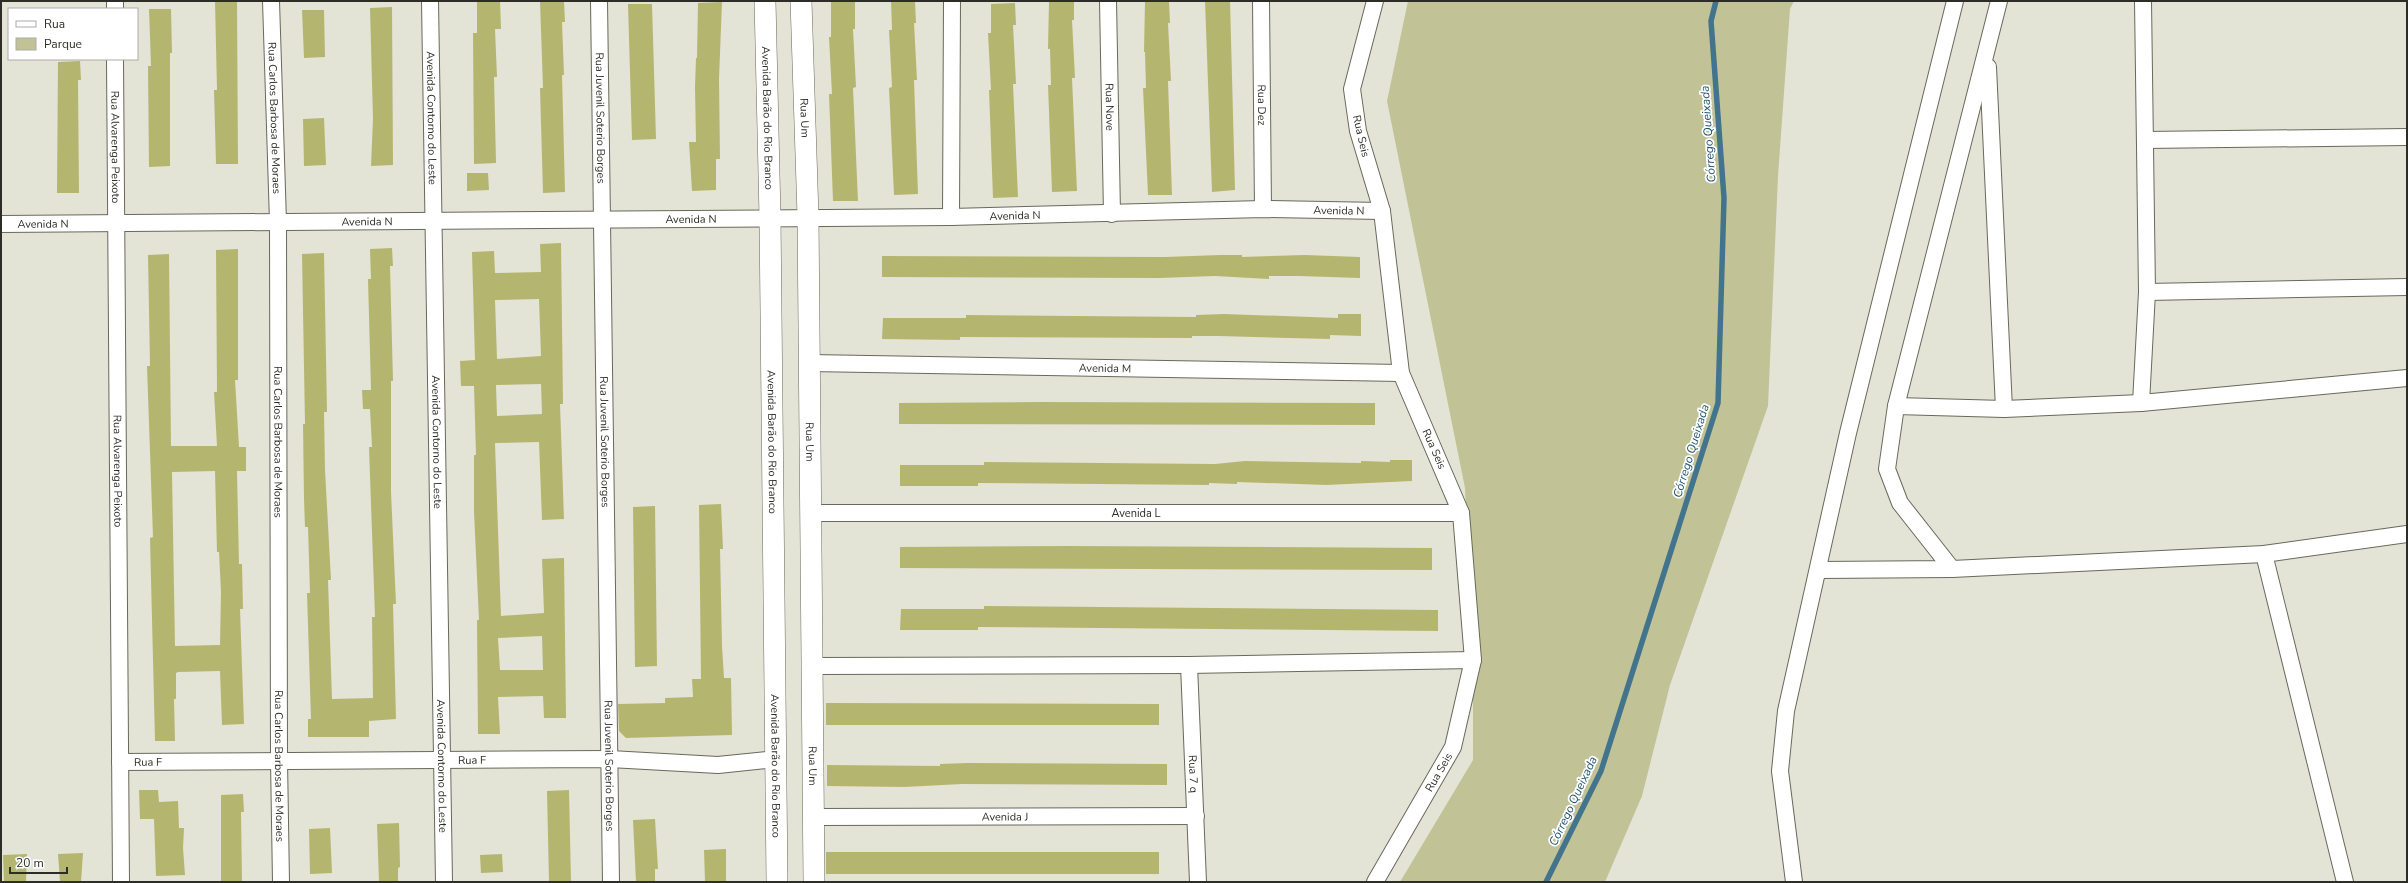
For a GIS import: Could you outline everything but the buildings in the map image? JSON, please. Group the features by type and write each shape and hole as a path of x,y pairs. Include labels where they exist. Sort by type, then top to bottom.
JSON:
{"street":[{"name":"Rua Carlos Barbosa de Moraes","path":"271,1 278,222 279,760 281,882"},
{"name":"Avenida Contorno do Leste","path":"430,1 444,882"},
{"name":"Rua Juvenil Soterio Borges","path":"599,1 611,882"},
{"name":"Avenida Barão do Rio Branco","path":"765,1 770,217 777,882"},
{"name":"Rua Um","path":"801,1 808,216 814,882"},
{"path":"951,217 952,1"},
{"name":"Rua Nove","path":"1108,1 1112,214"},
{"name":"Rua Dez","path":"1261,1 1263,209"},
{"name":"Rua Seis","path":"1374,882 1453,747 1473,660 1462,513 1401,374 1382,211 1358,131 1352,89 1375,1"},
{"path":"1794,882 1780,771 1786,711 1819,570 1848,433 1955,1"},
{"path":"1952,568 1900,504 1887,468 1896,406 1999,1"},
{"path":"2141,403 2147,292 2143,1"},
{"path":"1987,49 2004,409"},
{"name":"Rua Alvarenga Peixoto","path":"116,60 121,882"},
{"path":"2145,140 2407,137"},
{"name":"Avenida N","path":"1,224 808,216 951,217 1263,209 1382,211"},
{"path":"2147,292 2407,287"},
{"name":"Avenida M","path":"809,363 1401,374"},
{"path":"1896,406 2004,409 2141,403 2407,378"},
{"name":"Avenida L","path":"810,513 1462,513"},
{"path":"1819,570 1952,568 2264,554 2407,534"},
{"path":"2264,554 2345,882"},
{"path":"812,666 1189,665 1473,660"},
{"name":"Rua 7 q","path":"1189,665 1198,882"},
{"name":"Rua F","path":"120,762 610,759 718,765 776,759"},
{"name":"Avenida J","path":"813,817 1196,816"}],"green space":[{"path":"1408,1 1794,1 1790,9 1778,176 1768,406 1670,685 1642,796 1605,882 1400,882 1473,760 1473,660 1465,488 1387,101"}],"waterway":[{"name":"Córrego Queixada","path":"1546,882 1601,771 1718,403 1724,198 1711,21 1716,1"}]}
